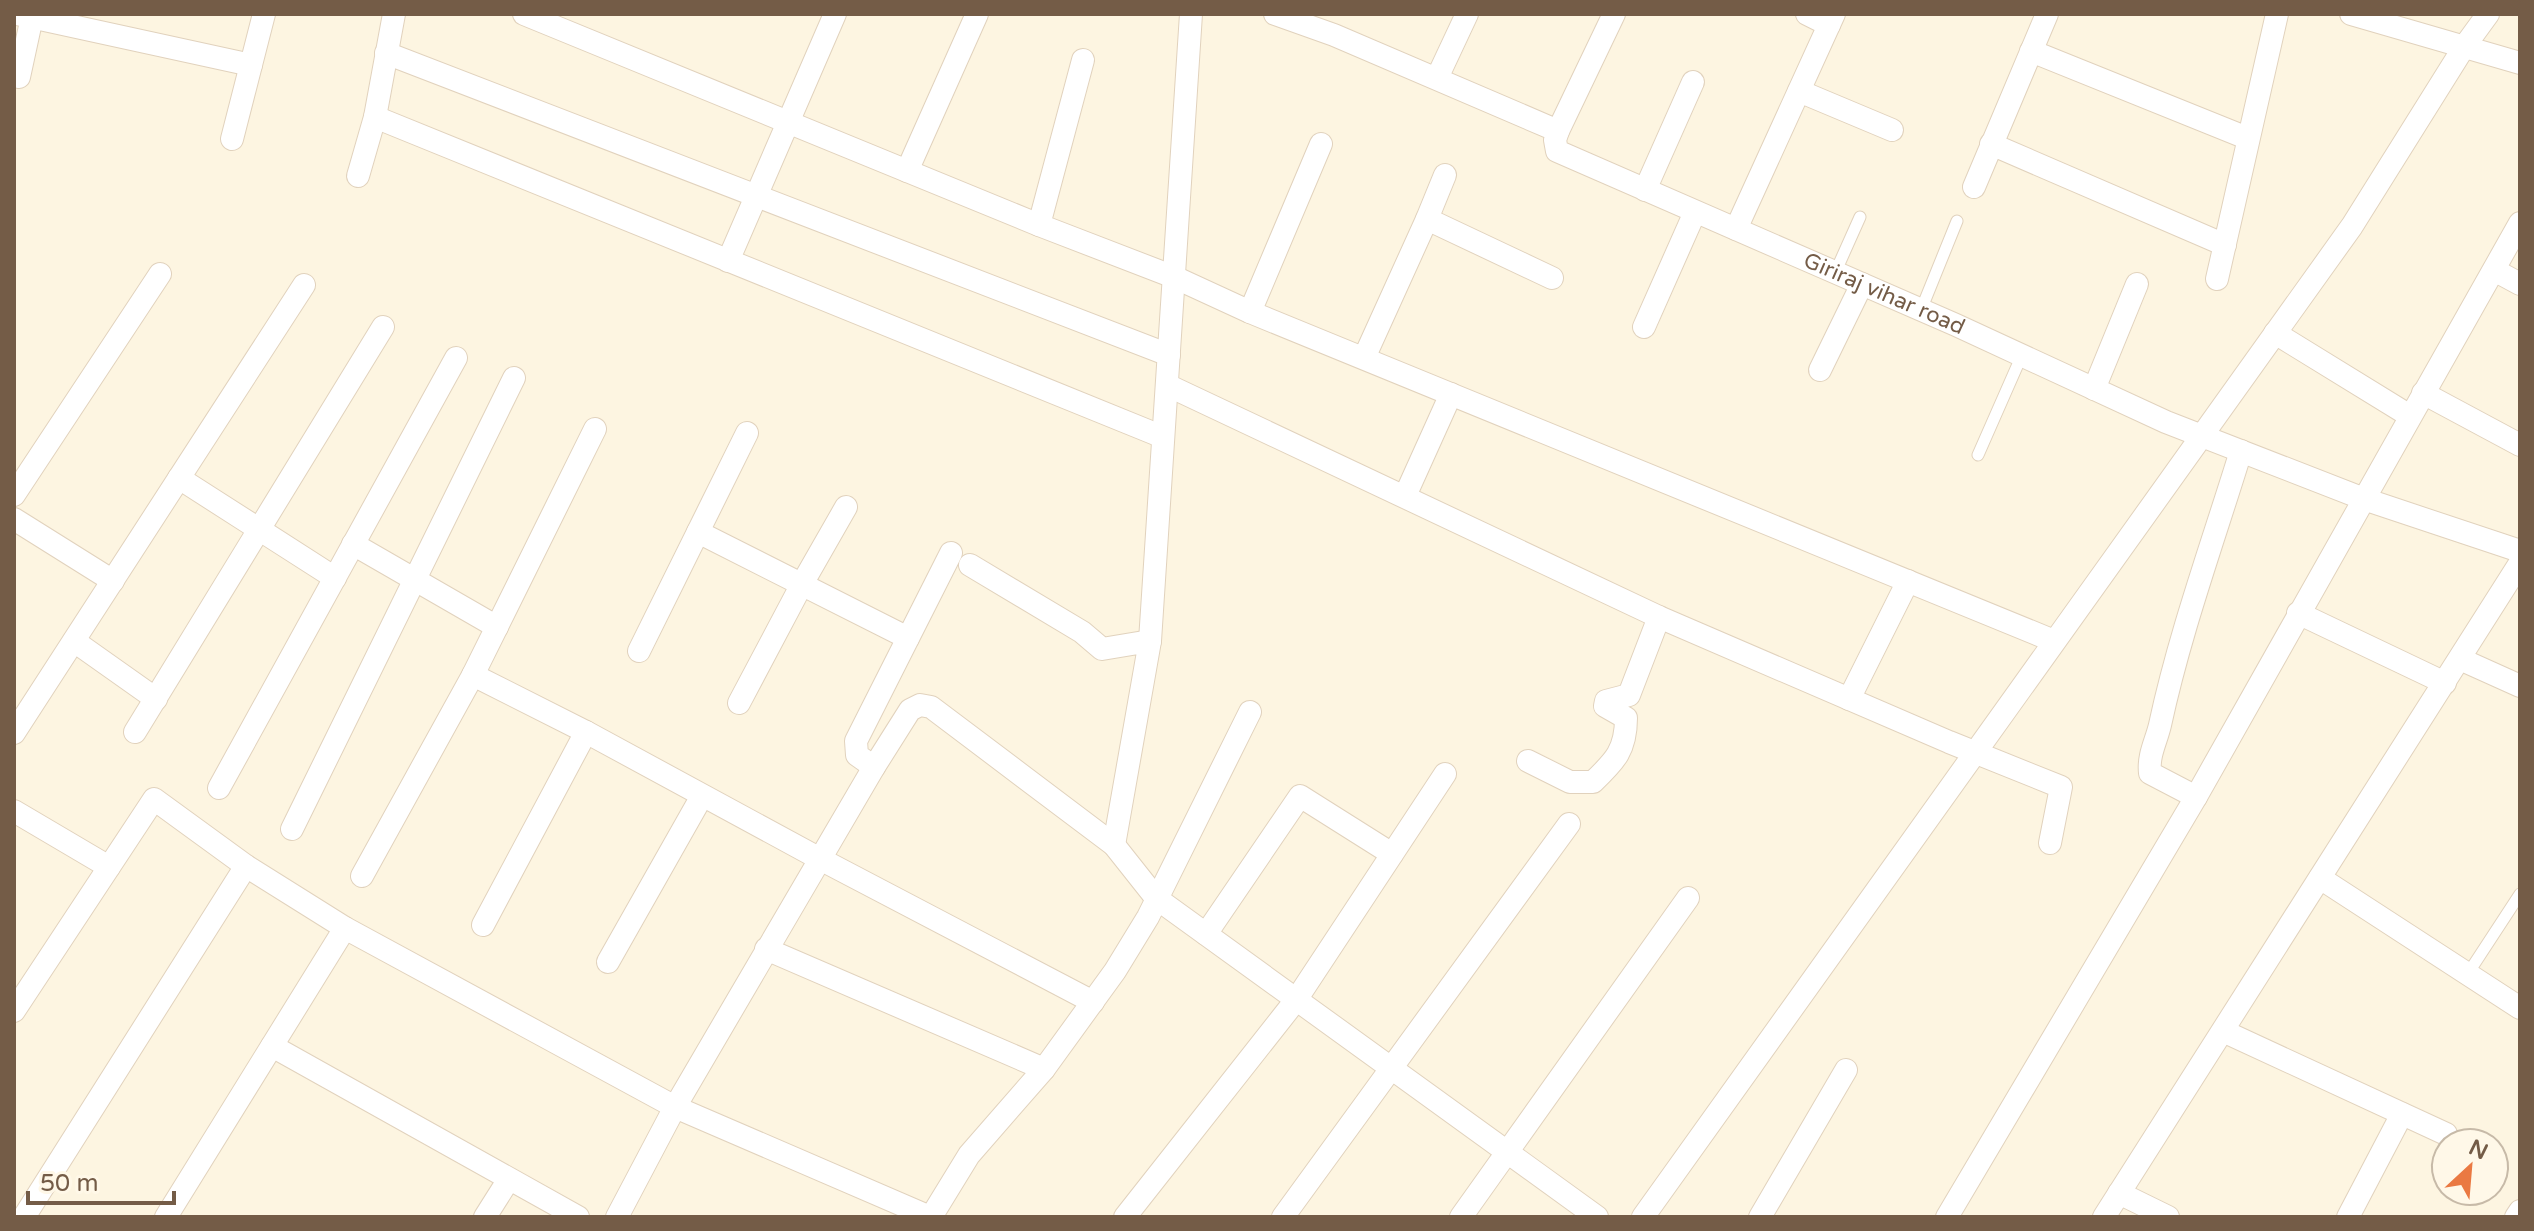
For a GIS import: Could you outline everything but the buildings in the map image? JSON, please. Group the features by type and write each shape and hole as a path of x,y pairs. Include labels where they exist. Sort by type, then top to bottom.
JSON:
{"street":[{"path":"232,139 264,14"},
{"path":"358,176 375,117 394,14"},
{"path":"524,14 1039,225 1174,277 1250,312 2054,641"},
{"path":"728,261 835,14"},
{"path":"907,171 977,14"},
{"path":"1114,845 1150,641 1191,14"},
{"path":"1275,14 1326,22 1437,78 1558,131 1614,14"},
{"path":"1437,78 1467,14"},
{"path":"1736,229 1832,20 1807,14"},
{"path":"1974,187 2047,14"},
{"path":"2217,279 2277,14"},
{"path":"2351,14 2389,19 2464,47 2520,63"},
{"path":"1643,1217 2352,226 2488,14"},
{"path":"19,77 24,16 251,65"},
{"path":"2031,51 2247,138"},
{"path":"386,53 1169,355"},
{"path":"1039,225 1083,60"},
{"path":"1645,190 1693,82"},
{"path":"1799,91 1892,130"},
{"path":"375,117 1163,437"},
{"name":"Giriraj vihar road","path":"1558,131 1555,140 1557,151 1921,310 2200,437 2364,499 2520,551"},
{"path":"1250,312 1321,144"},
{"path":"1991,144 2225,245"},
{"path":"1364,358 1445,175"},
{"path":"1644,327 1695,212"},
{"path":"1427,219 1552,278"},
{"path":"1947,1217 2196,797 2520,223"},
{"path":"2494,270 2520,284"},
{"path":"14,495 160,274"},
{"path":"1820,370 1862,284"},
{"path":"2094,389 2137,284"},
{"path":"14,733 304,285"},
{"path":"135,732 383,327"},
{"path":"2275,333 2410,416"},
{"path":"219,788 456,358"},
{"path":"292,829 514,378"},
{"path":"1167,385 1659,617 2061,787 2050,843"},
{"path":"2423,393 2520,445"},
{"path":"1405,496 1451,394"},
{"path":"362,876 473,675 595,429"},
{"path":"639,651 747,433"},
{"path":"2196,797 2150,773 2148,760 2159,732 2170,678 2241,451"},
{"path":"179,478 335,578"},
{"path":"739,703 846,507"},
{"path":"14,519 113,581"},
{"path":"698,532 908,638"},
{"path":"353,544 497,627"},
{"path":"874,767 857,755 856,741 951,553"},
{"path":"2104,1217 2520,563"},
{"path":"970,565 1082,632 1102,649 1150,641"},
{"path":"1849,699 1908,581"},
{"path":"2298,613 2445,683"},
{"path":"1528,761 1570,782 1593,782 1615,761 1626,737 1626,718 1605,706 1606,701 1629,695 1659,617"},
{"path":"74,641 156,699"},
{"path":"2460,659 2520,686"},
{"path":"473,675 1093,1002"},
{"path":"617,1217 675,1107 766,949 822,860 874,767 910,710 920,705 931,707 1114,845 1156,898 1597,1217"},
{"path":"14,1011 154,799 246,866 345,928 675,1107 930,1217 969,1155 1044,1069 1123,958 1148,917 1250,712"},
{"path":"483,925 586,732"},
{"path":"1125,1217 1296,1000 1445,774"},
{"path":"608,962 702,796"},
{"path":"1206,934 1300,796 1392,854"},
{"path":"14,811 109,867"},
{"path":"1283,1217 1569,824"},
{"path":"24,1217 246,866"},
{"path":"2320,878 2520,1008"},
{"path":"1461,1217 1688,898"},
{"path":"166,1217 345,928"},
{"path":"766,949 1044,1069"},
{"path":"2223,1031 2431,1127"},
{"path":"272,1046 578,1217"},
{"path":"1760,1217 1846,1070"},
{"path":"2348,1217 2402,1114"},
{"path":"485,1217 509,1179"},
{"path":"2119,1193 2168,1217"},
{"path":"2516,1217 2520,1211"}],"lane":[{"path":"1835,273 1860,217"},
{"path":"1921,310 1957,221"},
{"path":"1978,455 2022,355"},
{"path":"2467,975 2520,894"}]}
